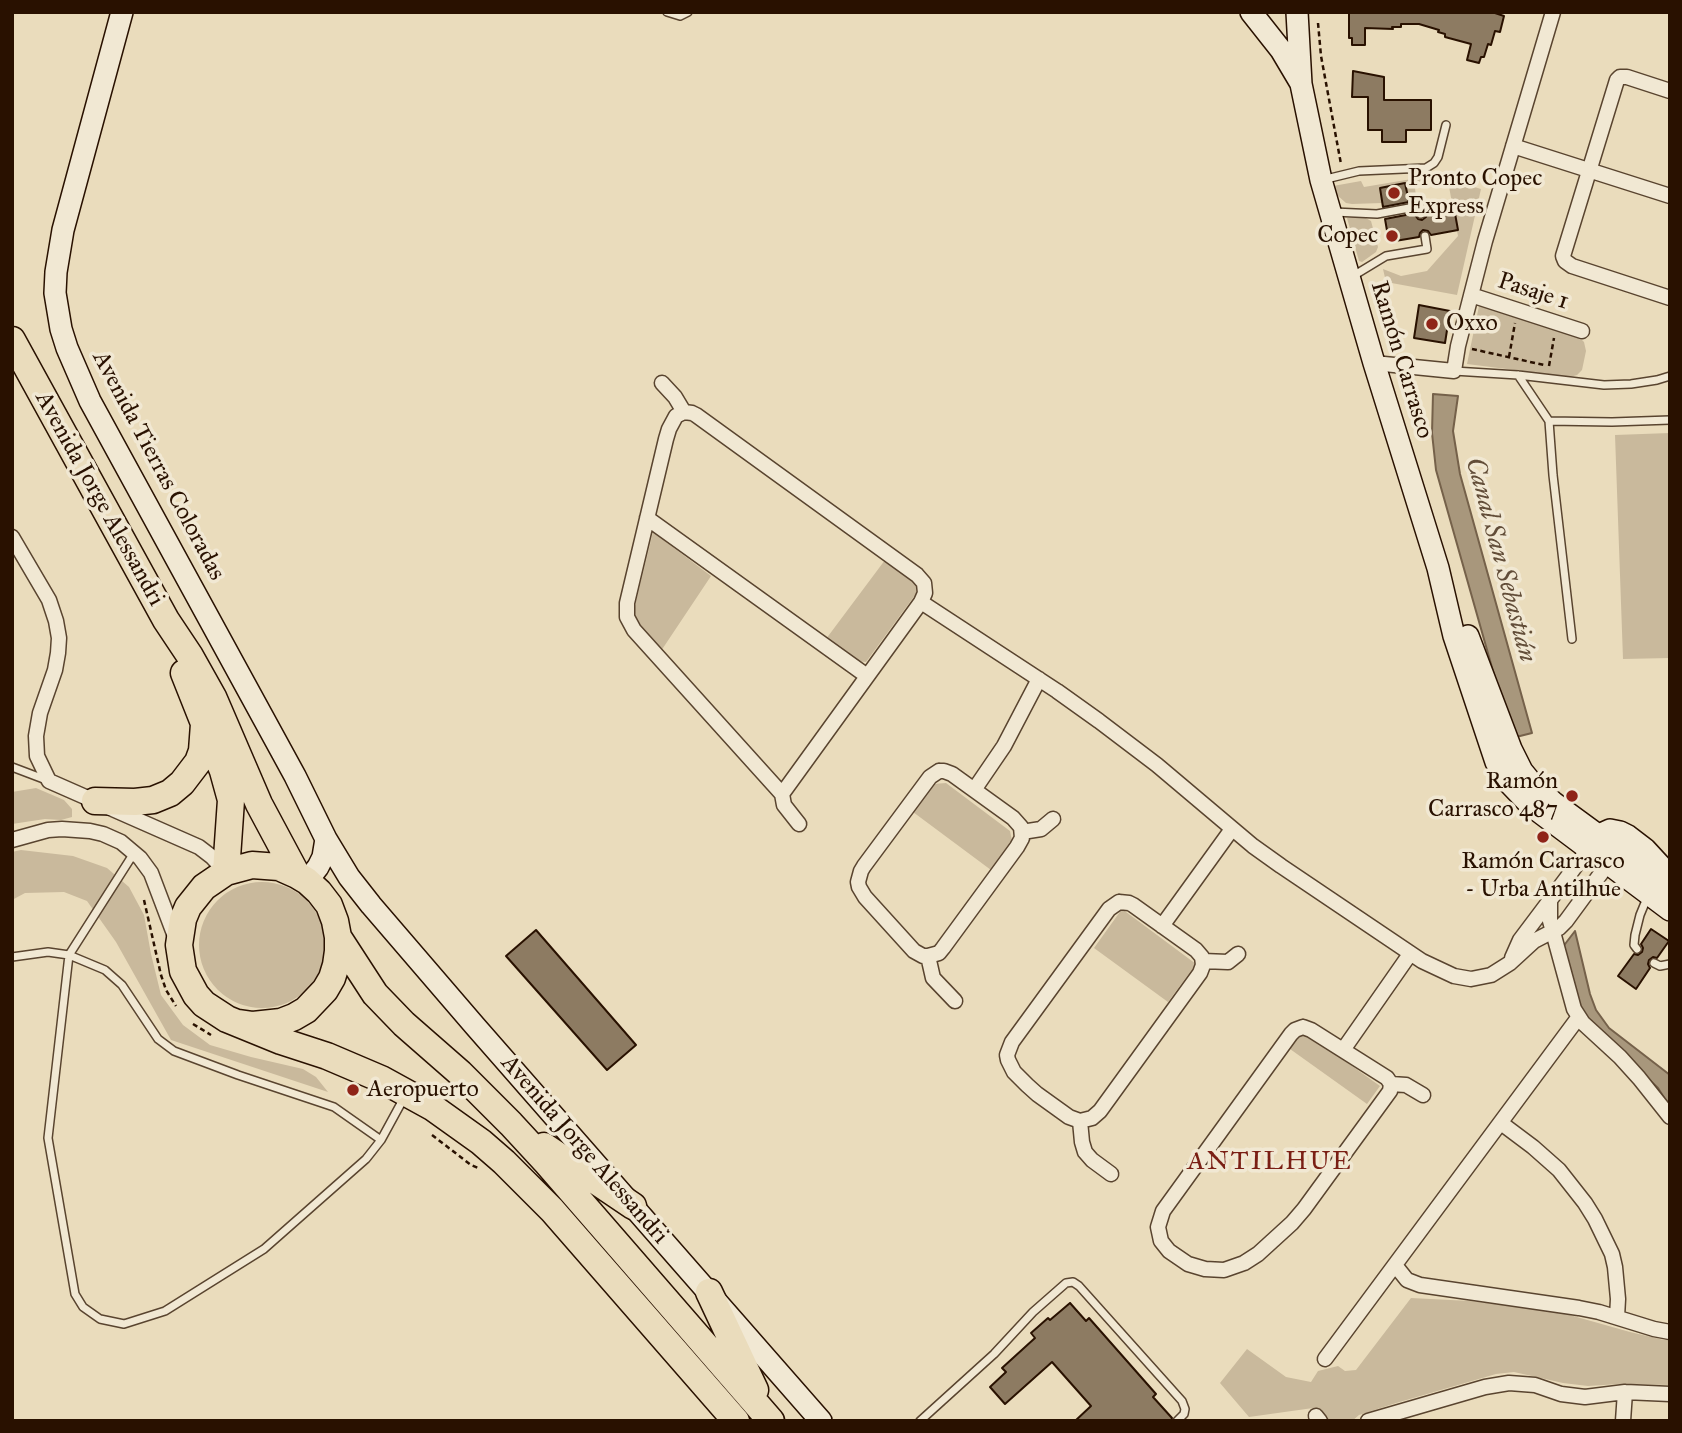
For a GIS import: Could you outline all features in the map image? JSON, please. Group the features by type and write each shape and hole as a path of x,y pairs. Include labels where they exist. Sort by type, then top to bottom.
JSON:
{"highway":[{"name":"Avenida Jorge Alessandri","path":"12,341 166,620 213,697 259,804 302,878"},
{"name":"Avenida Jorge Alessandri","path":"166,620 179,662 228,783 231,800 226,872"},
{"path":"95,802 153,800 170,793 182,783 198,762 202,751 204,722"},
{"name":"Avenida Jorge Alessandri","path":"239,1023 253,1025 281,1022 306,1010 325,990 336,965 338,937 328,905 319,892 302,878 279,867 266,865 226,872 204,887 188,907 178,945 183,971 195,995 215,1013 281,1041 354,1067 408,1093 481,1142 529,1185 736,1421"},
{"name":"Avenida Jorge Alessandri","path":"338,937 375,994 511,1124 769,1419"},
{"path":"511,1124 633,1206"},
{"path":"709,1292 769,1419"}],"street":[{"name":"Avenida Tierras Coloradas","path":"122,12 63,230 55,293 61,329 90,401 349,877"},
{"name":"Ramón Carrasco","path":"1251,12 1281,50 1301,84"},
{"name":"Ramón Carrasco","path":"1297,12 1301,84 1321,180 1438,568 1454,636 1492,751 1502,773 1525,800 1613,856 1670,888"},
{"path":"1374,363 1454,371 1471,295 1553,12"},
{"path":"1670,91 1627,77 1620,77 1618,80 1564,251 1565,261 1572,267 1670,298"},
{"path":"1513,146 1670,196"},
{"name":"Pasaje 1","path":"1471,295 1582,331"},
{"path":"662,383 684,412"},
{"path":"782,794 921,602 925,593 924,583 917,575 696,415 684,412 676,416 669,429 626,610 630,624 782,794 784,805 799,824"},
{"path":"648,518 867,676"},
{"path":"12,537 49,600 59,638 55,670 40,713 36,736 37,756 49,781 199,847 226,872"},
{"path":"921,602 1039,679 1128,742 1232,829 1281,866 1433,968 1462,978 1480,978 1491,975 1510,962 1524,944 1536,919 1550,899 1594,842 1609,830 1628,836 1645,849 1670,876"},
{"path":"974,790 1004,746 1039,679"},
{"path":"948,772 974,790 1013,818 1021,827 1022,838 939,953 928,957 918,954 865,897 859,887 859,876 863,866 934,773 948,772"},
{"path":"1022,832 1041,829 1053,819"},
{"path":"1162,926 1232,829"},
{"path":"12,840 48,830 76,830 103,834 121,842 135,852 150,873 178,945"},
{"path":"302,878 318,867 326,839"},
{"path":"1524,944 1553,932 1566,921 1613,856"},
{"name":"Ramón Carrasco","path":"1613,856 1649,894 1670,910"},
{"name":"Avenida Jorge Alessandri","path":"349,877 821,1421"},
{"path":"1550,899 1550,921 1578,1018 1639,1078 1670,1116"},
{"path":"1119,902 1129,903 1162,926 1199,953 1203,961 1200,973 1100,1111 1092,1118 1080,1121 1027,1085 1010,1065 1007,1055 1009,1048 1112,906 1119,902"},
{"path":"1536,919 1540,928 1553,932"},
{"path":"1203,961 1224,963 1238,954"},
{"path":"1343,1050 1410,954"},
{"path":"928,957 933,978 955,1001"},
{"path":"1325,1359 1578,1018"},
{"path":"1299,1028 1307,1028 1387,1078 1391,1084 1388,1093 1304,1209 1258,1254 1234,1268 1215,1270 1188,1264 1169,1251 1159,1235 1158,1227 1163,1211 1291,1034 1299,1028"},
{"path":"1391,1084 1406,1085 1423,1096"},
{"path":"1080,1121 1085,1152 1111,1174"},
{"path":"1501,1123 1559,1170 1595,1219 1612,1254 1615,1267 1617,1317"},
{"path":"1395,1265 1407,1280 1420,1285 1579,1308 1670,1332"},
{"path":"1368,1421 1497,1384 1528,1384 1561,1394 1586,1396 1625,1392 1670,1394"},
{"path":"1623,1421 1625,1392"}],"lane":[{"path":"667,12 680,16 688,12"},
{"path":"1321,180 1359,171 1426,168 1438,157 1446,125"},
{"path":"1330,211 1377,214 1420,206 1421,214"},
{"path":"1349,278 1386,257 1427,249 1425,236"},
{"path":"1454,371 1604,385 1631,384 1670,376"},
{"path":"1518,375 1549,421 1572,639"},
{"path":"1549,421 1670,420"},
{"path":"12,768 49,781"},
{"path":"135,852 69,955 48,1138 75,1294 83,1307 100,1319 124,1324 164,1311 264,1249 366,1159 381,1140 408,1093"},
{"path":"1637,949 1634,945 1635,935 1649,894"},
{"path":"12,957 48,952 69,955 105,970 122,985 158,1039 174,1051 334,1107 381,1140"},
{"path":"1654,962 1660,966 1670,964"},
{"path":"920,1421 994,1354 1033,1312 1066,1283 1073,1282 1182,1401 1184,1414 1177,1421"}],"path":[{"path":"1318,23 1321,56 1343,175"},
{"path":"1509,358 1517,310"},
{"path":"1458,346 1549,366 1556,323"}],"shaded area":[{"path":"1441,177 1481,189 1457,295 1386,282 1383,269 1401,276 1427,271 1458,236 1448,181 1415,188 1416,197 1382,203 1346,203 1337,195 1333,186 1361,181 1364,187"},
{"path":"1364,217 1371,221 1378,247 1376,252 1362,262 1359,261 1347,218"},
{"path":"1479,306 1580,338 1586,351 1582,370 1570,377 1467,364"},
{"path":"1433,394 1458,396 1453,431 1460,474 1532,733 1512,738 1436,470 1432,433"},
{"path":"1670,433 1670,658 1623,659 1615,435"},
{"path":"653,532 711,576 661,651 632,618"},
{"path":"885,560 921,587 866,662 856,661 826,639"},
{"path":"946,783 1010,831 1012,841 991,870 913,812 933,784"},
{"path":"36,788 64,800 72,809 72,817 12,824 12,792"},
{"path":"21,850 73,856 107,868 129,887 144,915 161,995 183,1025 210,1045 303,1069 316,1077 328,1092 171,1040 116,942 87,901 64,892 25,893 12,900 12,852"},
{"path":"262,882 286,887 307,900 320,921 325,945 320,969 307,990 286,1003 262,1008 238,1003 217,990 204,969 199,945 204,921 217,900 238,887"},
{"path":"1122,909 1196,964 1168,1002 1094,948"},
{"path":"1575,931 1596,1010 1609,1028 1670,1075 1670,1107 1658,1088 1602,1036 1577,1002 1562,948"},
{"path":"1303,1031 1380,1086 1367,1104 1290,1049"},
{"path":"1411,1298 1470,1301 1559,1312 1630,1332 1670,1339 1670,1385 1588,1386 1514,1372 1496,1374 1396,1403 1359,1415 1352,1421 1327,1421 1313,1408 1249,1417 1220,1383 1247,1349 1286,1377 1311,1382 1318,1371 1338,1366 1345,1371 1356,1370"}],"building":[{"path":"1349,12 1492,12 1504,16 1500,32 1495,31 1491,45 1488,44 1479,63 1467,60 1471,44 1445,37 1439,30 1419,24 1401,24 1401,27 1392,27 1393,29 1365,28 1365,45 1352,45 1352,38 1349,38"},
{"path":"1353,71 1384,77 1384,100 1431,100 1431,130 1406,130 1406,142 1382,142 1382,130 1368,130 1368,97 1352,97"},
{"path":"1405,183 1409,202 1383,207 1380,188"},
{"path":"1454,208 1458,230 1431,235 1423,230 1419,237 1389,242 1385,219 1411,214 1422,220 1427,213"},
{"name":"Oxxo","path":"1419,305 1450,311 1445,343 1414,338"},
{"path":"1651,929 1669,941 1657,958 1649,960 1650,968 1636,989 1618,976 1634,954 1642,952 1641,944"},
{"path":"536,930 636,1045 607,1070 506,956"},
{"path":"1070,1303 1086,1321 1089,1318 1156,1394 1153,1397 1172,1418 1171,1421 1075,1421 1091,1406 1052,1362 1005,1404 990,1387 1006,1372 1002,1368 1035,1338 1031,1333"}],"place":[{"name":"Pronto Copec Express","path":"1394,193"},
{"name":"Copec","path":"1392,236"},
{"name":"Oxxo","path":"1432,324"},
{"name":"Ramón Carrasco 487","path":"1572,796"},
{"name":"Ramón Carrasco - Urba Antilhue","path":"1543,837"},
{"name":"Aeropuerto","path":"353,1090"}],"district":[{"name":"ANTILHUE","path":"1270,1163"}],"water label":[{"name":"Canal San Sebastián","path":"1500,560"}]}
